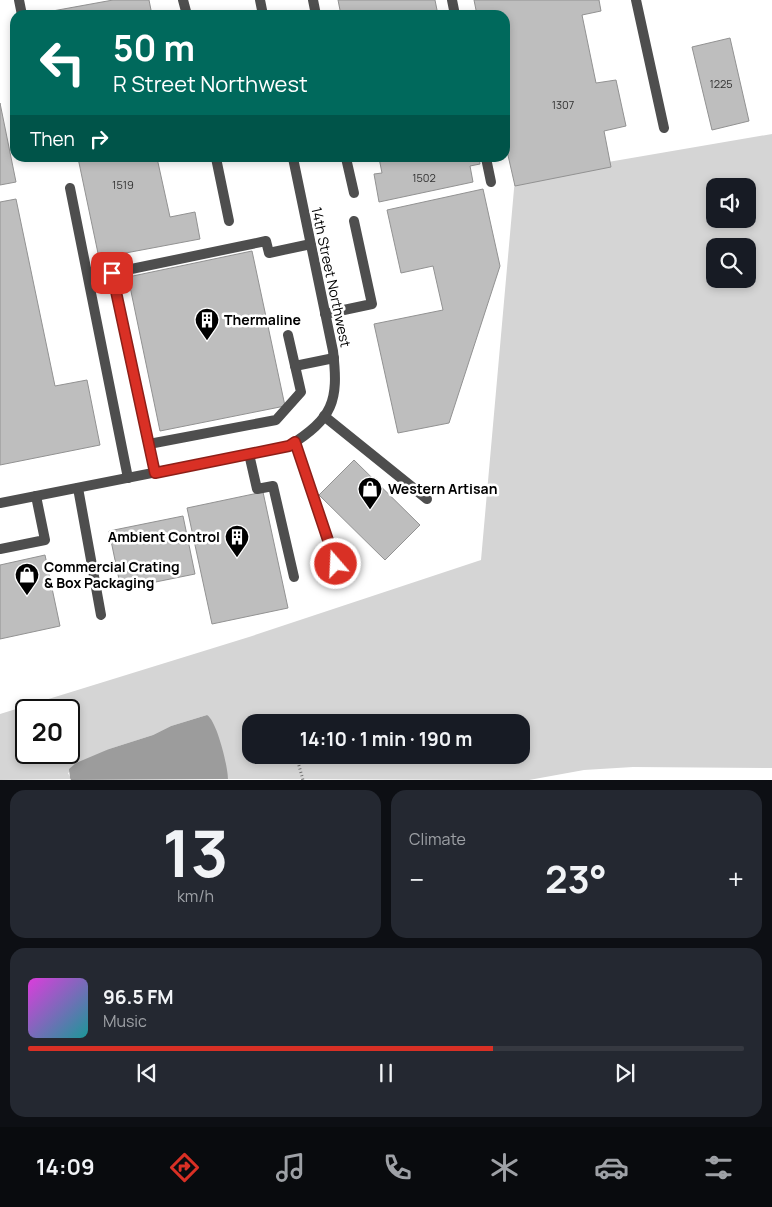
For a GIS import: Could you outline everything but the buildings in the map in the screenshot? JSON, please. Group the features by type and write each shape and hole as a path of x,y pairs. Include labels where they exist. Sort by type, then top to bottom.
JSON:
{"street":[{"path":"636,0 664,128"},
{"path":"217,162 229,221"},
{"name":"14th Street Northwest","path":"294,162 334,358 336,377 333,402 324,416"},
{"path":"347,162 354,193"},
{"path":"487,162 491,182"},
{"path":"70,188 128,478"},
{"path":"325,314 372,304 354,220"},
{"path":"155,473 112,273 266,241 269,253 311,244"},
{"path":"149,444 276,420 300,392 288,335"},
{"path":"295,366 334,358"},
{"path":"0,503 289,446 320,423 324,416 427,499"},
{"path":"295,442 336,564"},
{"path":"249,454 257,489 273,486 294,578"},
{"path":"78,488 102,615"},
{"path":"0,549 45,540 36,496"}],"path":[{"path":"299,764 303,780"}],"shaded area":[{"path":"772,134 772,768 633,767 584,770 529,780 228,779 207,715 109,749 68,773 71,779 0,780 0,714 15,709 15,764 80,764 80,699 49,699 249,637 481,560 515,178"},
{"path":"207,715 211,719 218,735 228,779 71,780 69,769 75,764 80,764 80,761 109,749 153,735 171,726"}],"place":[{"name":"Thermaline","path":"207,341"},
{"name":"Western Artisan","path":"370,510"},
{"name":"Ambient Control","path":"237,558"},
{"name":"Commercial Crating & Box Packaging","path":"27,596"}],"route":[{"path":"112,273 155,473 289,446 295,442 336,564"}]}
